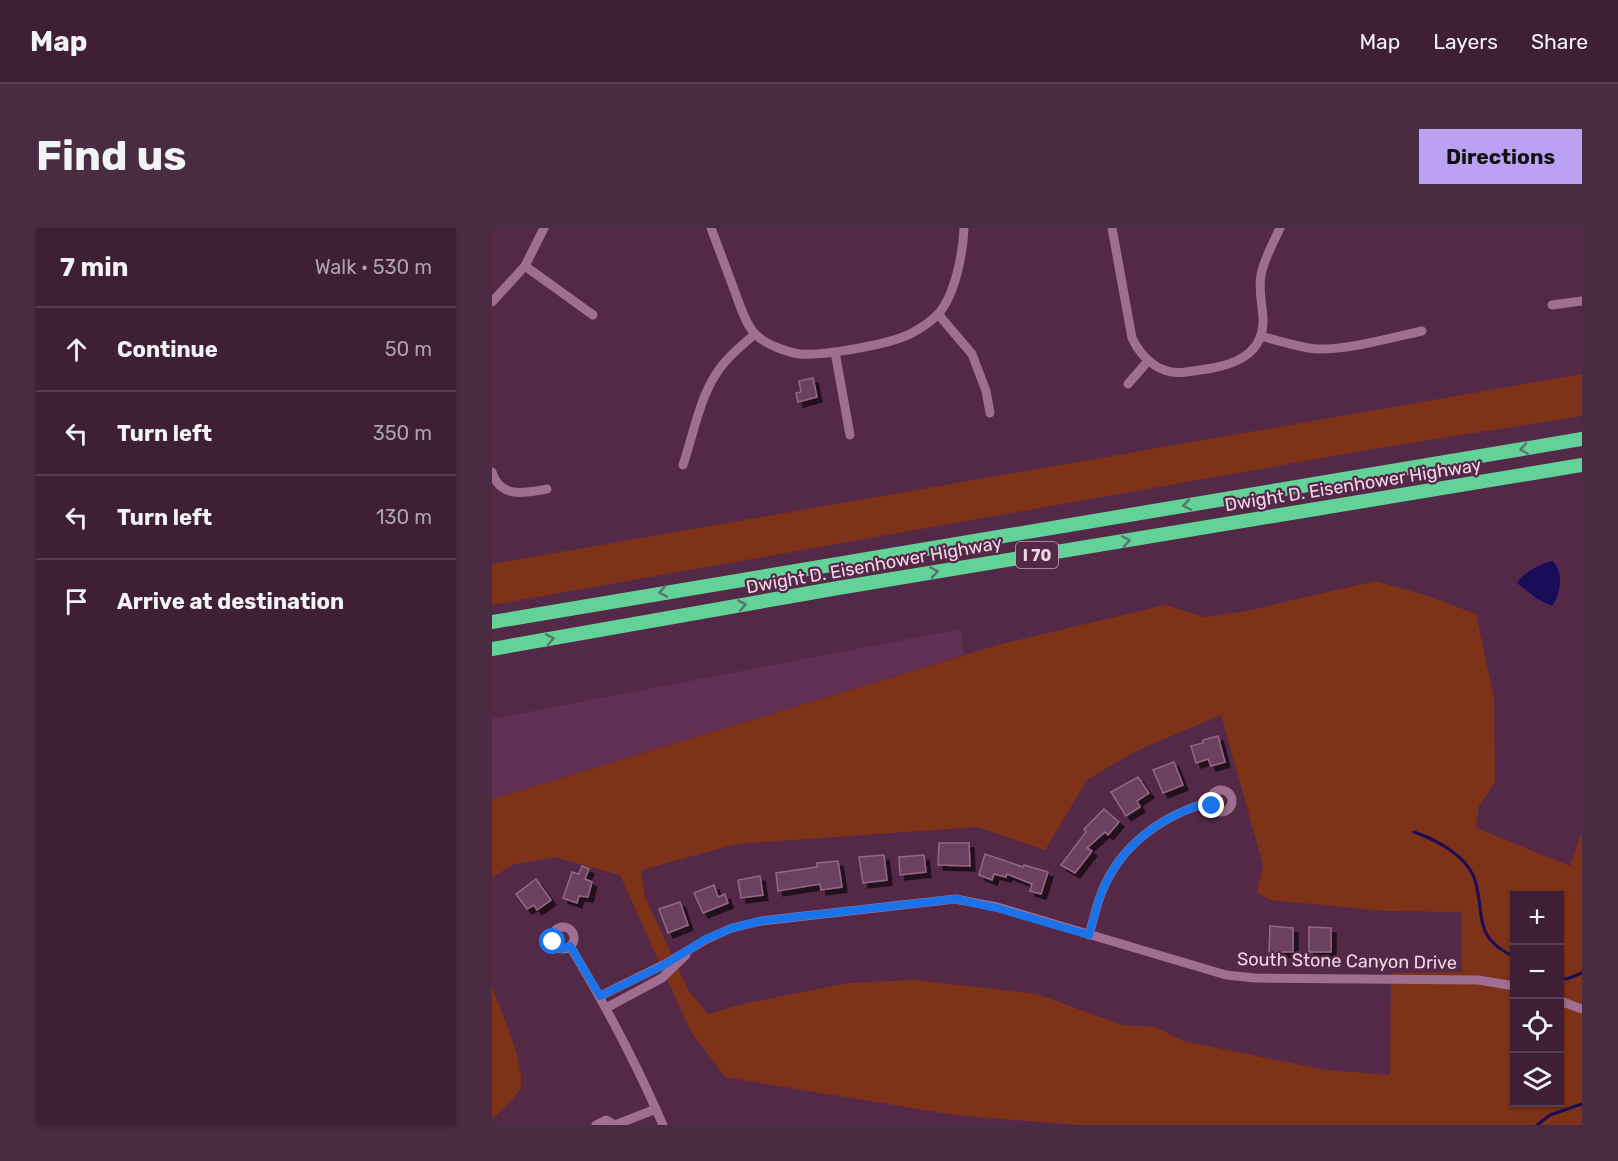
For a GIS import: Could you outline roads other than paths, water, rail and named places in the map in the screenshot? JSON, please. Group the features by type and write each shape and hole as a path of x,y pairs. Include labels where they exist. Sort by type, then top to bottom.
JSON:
{"highway":[{"name":"Dwight D. Eisenhower Highway","path":"492,622 1582,439"},
{"name":"Dwight D. Eisenhower Highway","path":"492,649 838,588 1582,465"}],"street":[{"path":"492,302 525,266 544,228"},
{"path":"711,228 744,316 755,334 776,346 800,354 835,352 910,334 938,314 950,294 960,259 964,228"},
{"path":"1112,228 1132,338 1148,361 1167,371 1179,374 1224,367 1245,357 1261,336 1263,321 1260,293 1261,274 1280,228"},
{"path":"525,266 593,315"},
{"path":"1552,305 1582,301"},
{"path":"938,314 972,354 986,391 990,413"},
{"path":"1261,336 1294,346 1317,349 1341,347 1422,331"},
{"path":"683,465 707,392 716,374 729,357 755,334"},
{"path":"835,352 850,435"},
{"path":"1128,384 1148,361"},
{"path":"492,472 497,484 505,490 524,493 547,489"},
{"path":"1089,935 1101,894 1117,862 1131,845 1157,825 1177,814 1210,802"},
{"name":"South Stone Canyon Drive","path":"600,996 732,928 760,921 955,899 997,908 1227,975 1256,978 1478,980 1510,985"},
{"path":"570,946 600,996 663,1125"},
{"name":"South Stone Canyon Drive","path":"606,1008 662,978 692,949"},
{"path":"1564,1002 1582,1009"},
{"path":"596,1125 606,1120 615,1125 656,1109"}],"waterway":[{"path":"1414,832 1442,845 1467,866 1476,884 1481,918 1487,935 1493,943 1510,954"},
{"path":"1564,979 1582,973"},
{"path":"1537,1125 1550,1115 1582,1104"}]}
